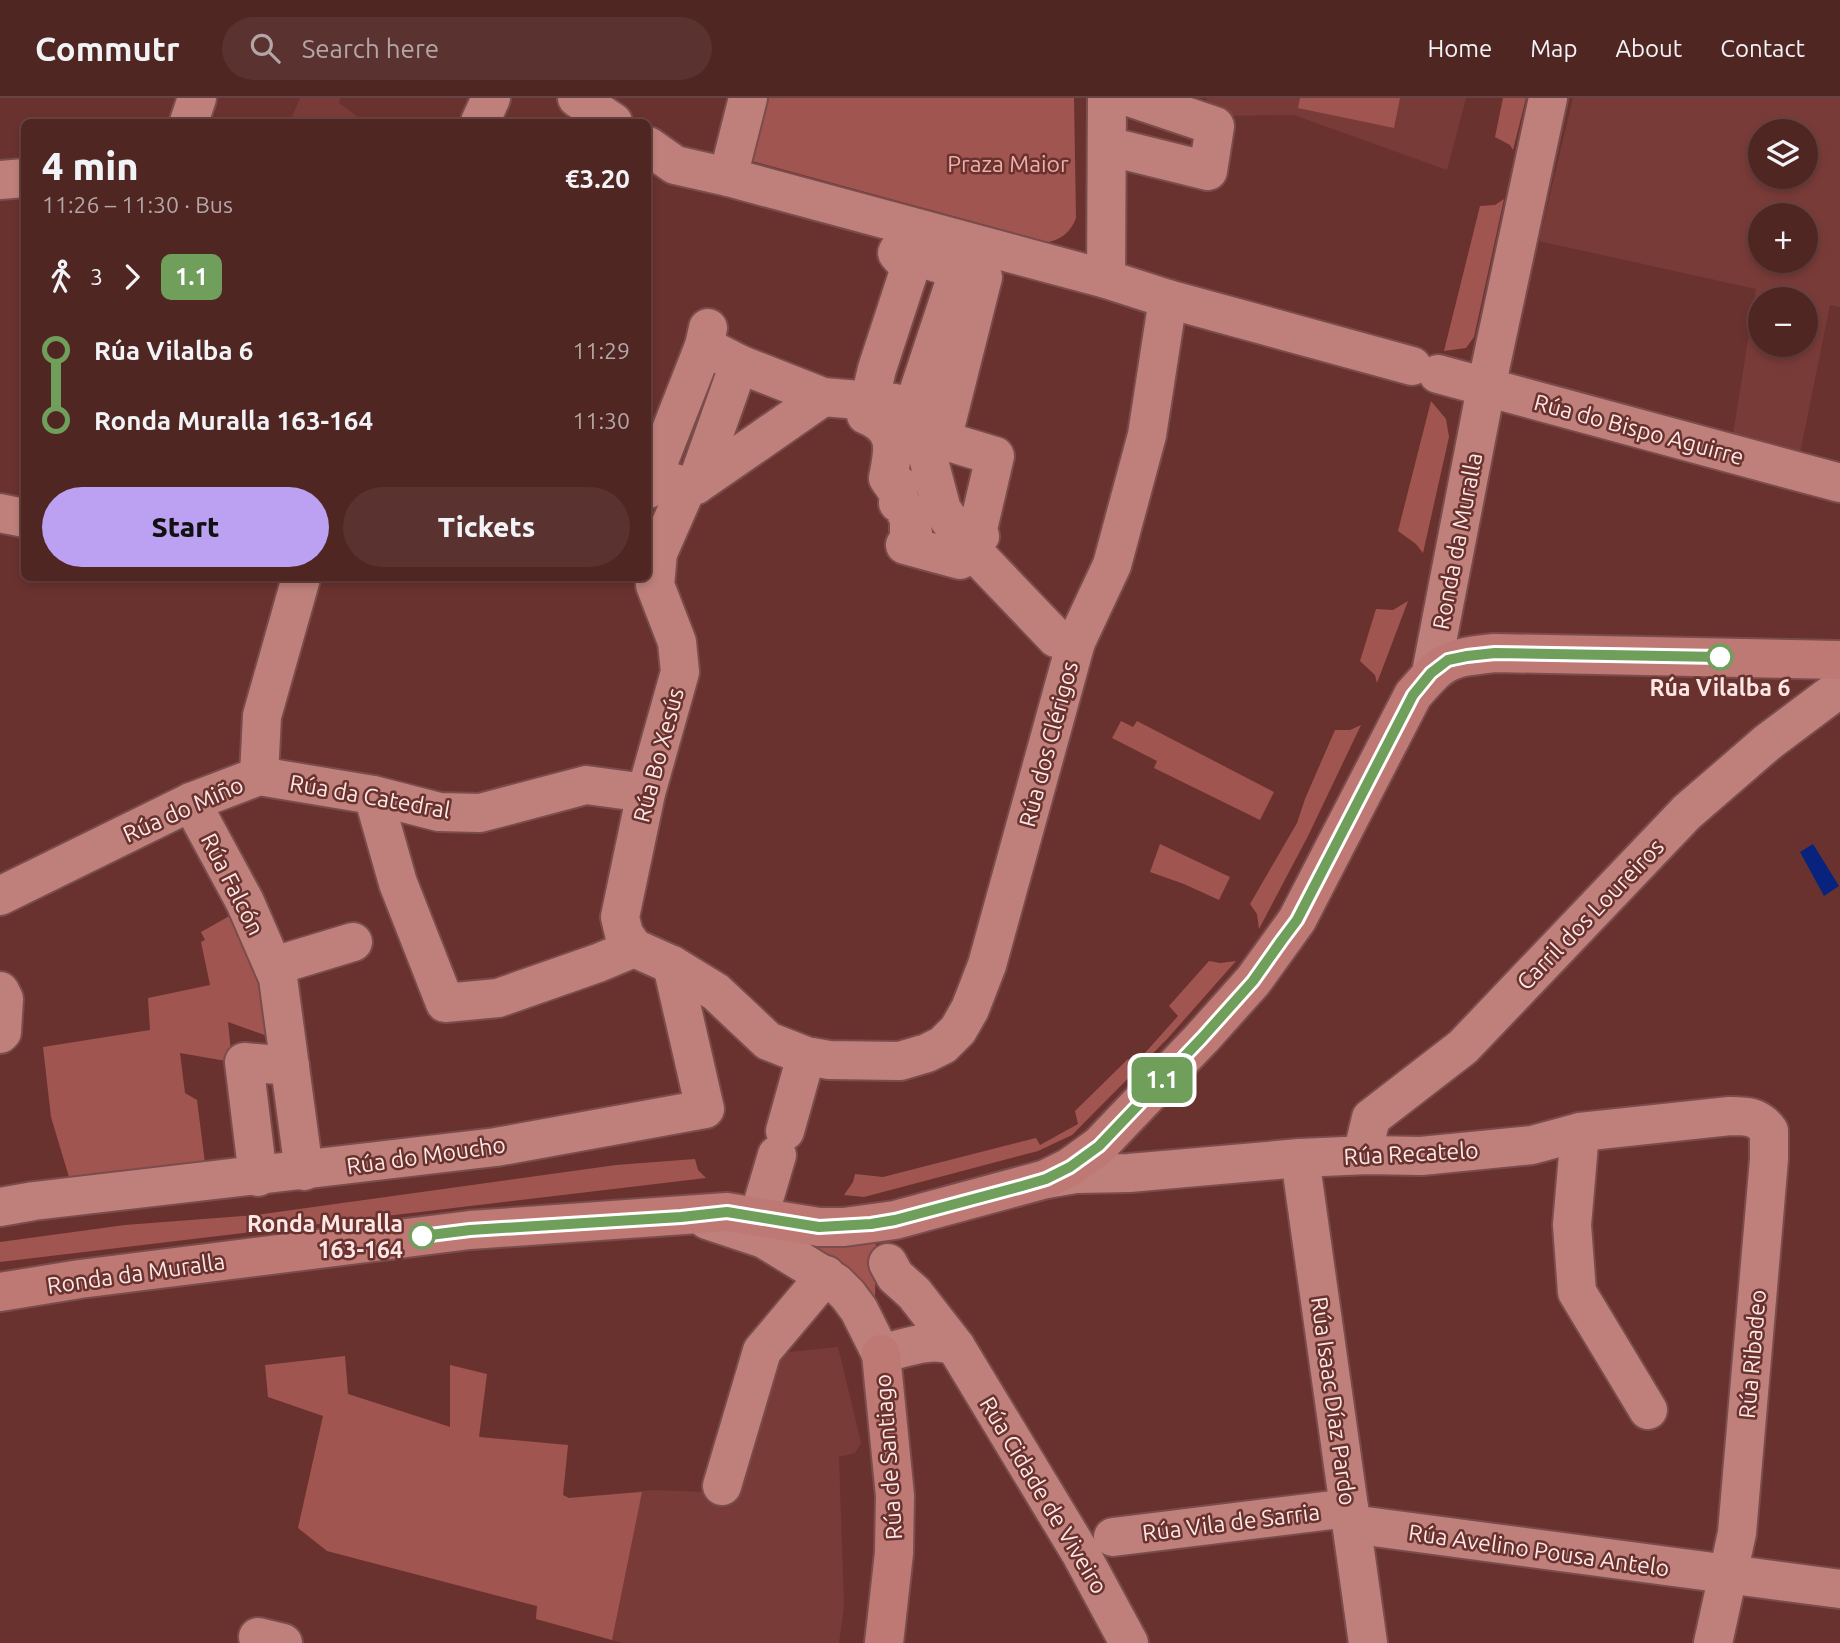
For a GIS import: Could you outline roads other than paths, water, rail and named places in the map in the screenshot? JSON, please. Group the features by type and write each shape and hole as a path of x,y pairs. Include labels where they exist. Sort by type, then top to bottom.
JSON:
{"street":[{"path":"191,119 197,98"},
{"path":"481,119 491,98"},
{"path":"577,98 608,119"},
{"path":"728,177 748,98"},
{"path":"651,148 675,165 728,177 964,256 983,277 942,440 995,456 978,529 981,536 960,559 905,545 913,533 909,532 909,519 912,517 911,513 907,515 900,501 898,503 899,485 895,488 888,478 893,444 882,424 866,415 910,268 897,253 964,256 1118,283 1107,146 1107,98"},
{"path":"1107,146 1208,171 1215,126 1132,98"},
{"name":"Ronda da Muralla","path":"0,1292 80,1279 470,1230 727,1212 819,1227 844,1227 895,1220 1046,1179 1070,1167 1099,1146 1253,981 1297,920 1413,695 1431,673 1486,388 1548,98"},
{"path":"0,180 21,178"},
{"path":"964,256 914,405 942,510 970,548 1056,638 1076,642"},
{"name":"Rúa do Bispo Aguirre","path":"1118,283 1486,388 1840,483"},
{"name":"Rúa dos Clérigos","path":"627,932 672,965 716,992 768,1041 806,1056 829,1060 900,1061 943,1045 958,1030 970,1009 987,965 1076,642 1112,565 1147,435 1168,299"},
{"path":"652,563 706,337 739,364 823,397 914,405"},
{"path":"671,484 739,364"},
{"path":"671,484 823,397"},
{"path":"0,513 21,517"},
{"name":"Rúa Bo Xesús","path":"627,932 646,793 680,672 677,642 655,585 652,563"},
{"name":"Rúa do Miño","path":"0,896 191,802 259,776 262,716 300,581"},
{"path":"1431,673 1448,660 1495,653 1840,660"},
{"name":"Carril dos Loureiros","path":"1368,1155 1366,1139 1371,1118 1463,1047 1686,812 1768,742 1840,688"},
{"name":"Rúa da Catedral","path":"259,776 373,795 439,812 480,813 586,785 646,793"},
{"path":"373,795 397,883 445,1003 498,998 598,963 627,932"},
{"name":"Rúa Falcón","path":"191,802 245,902 278,978 304,1171"},
{"path":"274,967 353,942"},
{"name":"Rúa do Moucho","path":"0,1208 496,1147 705,1109 672,965"},
{"path":"0,991 4,999 0,1034"},
{"path":"758,1216 806,1056"},
{"path":"258,1177 244,1062 290,1066"},
{"name":"Rúa Recatelo","path":"1046,1179 1076,1174 1129,1173 1300,1158 1421,1156 1532,1146 1580,1132 1730,1116 1749,1116 1765,1125 1769,1131"},
{"name":"Rúa Ribadeo","path":"1713,1643 1737,1533 1769,1159 1769,1131"},
{"path":"1580,1132 1572,1224 1577,1292 1648,1410"},
{"name":"Rúa Isaac Díaz Pardo","path":"1300,1158 1367,1643"},
{"name":"Rúa de Santiago","path":"692,1215 765,1239 826,1275 848,1294 870,1328 881,1354"},
{"name":"Rúa de Santiago","path":"884,1643 894,1553 895,1496 881,1354 888,1238 895,1220"},
{"name":"Rúa Cidade de Viveiro","path":"888,1263 895,1276 914,1293 956,1347 1081,1554 1129,1643"},
{"path":"722,1486 762,1351 826,1275"},
{"path":"881,1354 928,1343 940,1342 956,1347"},
{"name":"Rúa Avelino Pousa Antelo","path":"1350,1516 1727,1576 1840,1589"},
{"name":"Rúa Vila de Sarria","path":"1112,1537 1350,1516"}],"place":[{"name":"Rúa Vilalba 6","path":"1720,657"},
{"name":"Ronda Muralla 163-164","path":"422,1236"}],"park label":[{"name":"Praza Maior","path":"1008,163"}]}
